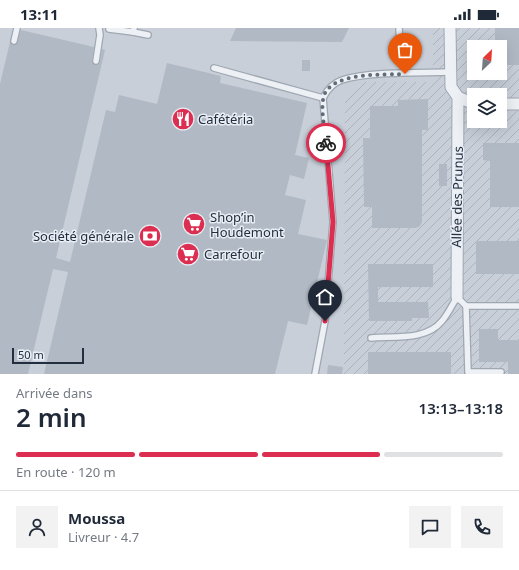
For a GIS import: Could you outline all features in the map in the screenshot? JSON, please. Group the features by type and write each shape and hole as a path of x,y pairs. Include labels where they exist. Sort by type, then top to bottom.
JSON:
{"street":[{"path":"450,28 451,87 458,97 467,101"},
{"name":"Allée des Prunus","path":"456,297 458,97"},
{"path":"507,104 519,104"}],"lane":[{"path":"14,40 17,28"},
{"path":"96,61 100,35 99,28"},
{"path":"399,28 400,46"},
{"path":"109,29 133,30 148,35"},
{"path":"214,68 323,98"},
{"path":"315,374 325,321 333,222 323,98 328,88 341,80 361,76 450,72"},
{"path":"371,338 426,334 434,330 443,321 456,297 466,306 519,306"},
{"path":"466,306 468,372 501,372"}],"shaded area":[{"path":"0,28 433,28 433,82 363,82 358,86 344,374 0,374"},
{"path":"433,28 519,28 519,374 344,374 345,97 350,90 361,85 362,82 433,82"}],"building":[{"path":"236,28 349,28 342,42 230,41"},
{"path":"495,28 519,28 519,65 507,65 507,40 495,40"},
{"name":"Shop’in Houdemont","path":"21,30 94,47 92,61 95,65 100,63 102,49 105,50 56,258 70,262 106,110 115,112 119,95 157,104 167,63 221,76 220,83 307,103 295,155 309,158 304,179 290,175 285,195 306,200 298,234 327,240 307,325 288,321 275,374 44,374 68,272 53,269 28,374 0,374 0,84 10,42 13,45 17,44"},
{"path":"302,60 310,60 310,71 302,71"},
{"path":"428,99 428,130 422,130 422,222 420,226 416,228 372,228 372,207 364,207 363,138 370,138 370,106 398,106 398,100"},
{"path":"483,143 519,143 519,207 490,207 490,161 483,160"},
{"path":"439,164 447,164 447,186 439,186"},
{"path":"476,241 519,241 519,274 476,274"},
{"path":"368,264 433,264 433,287 378,287 378,302 428,302 429,318 412,318 412,321 369,321"},
{"path":"479,329 498,329 498,340 519,340 519,374 508,374 508,362 479,362"},
{"path":"368,352 451,352 451,374 368,374"},
{"path":"328,365 343,367 342,374 327,374"}],"way so far":[{"path":"326,143 323,98 328,88 341,80 361,76 405,74"}],"place":[{"name":"Cafétéria","path":"183,119"},
{"name":"Shop’in Houdemont","path":"194,224"},
{"name":"Société générale","path":"150,236"},
{"name":"Carrefour","path":"188,254"}],"route":[{"path":"325,321 333,222 326,143"}]}
